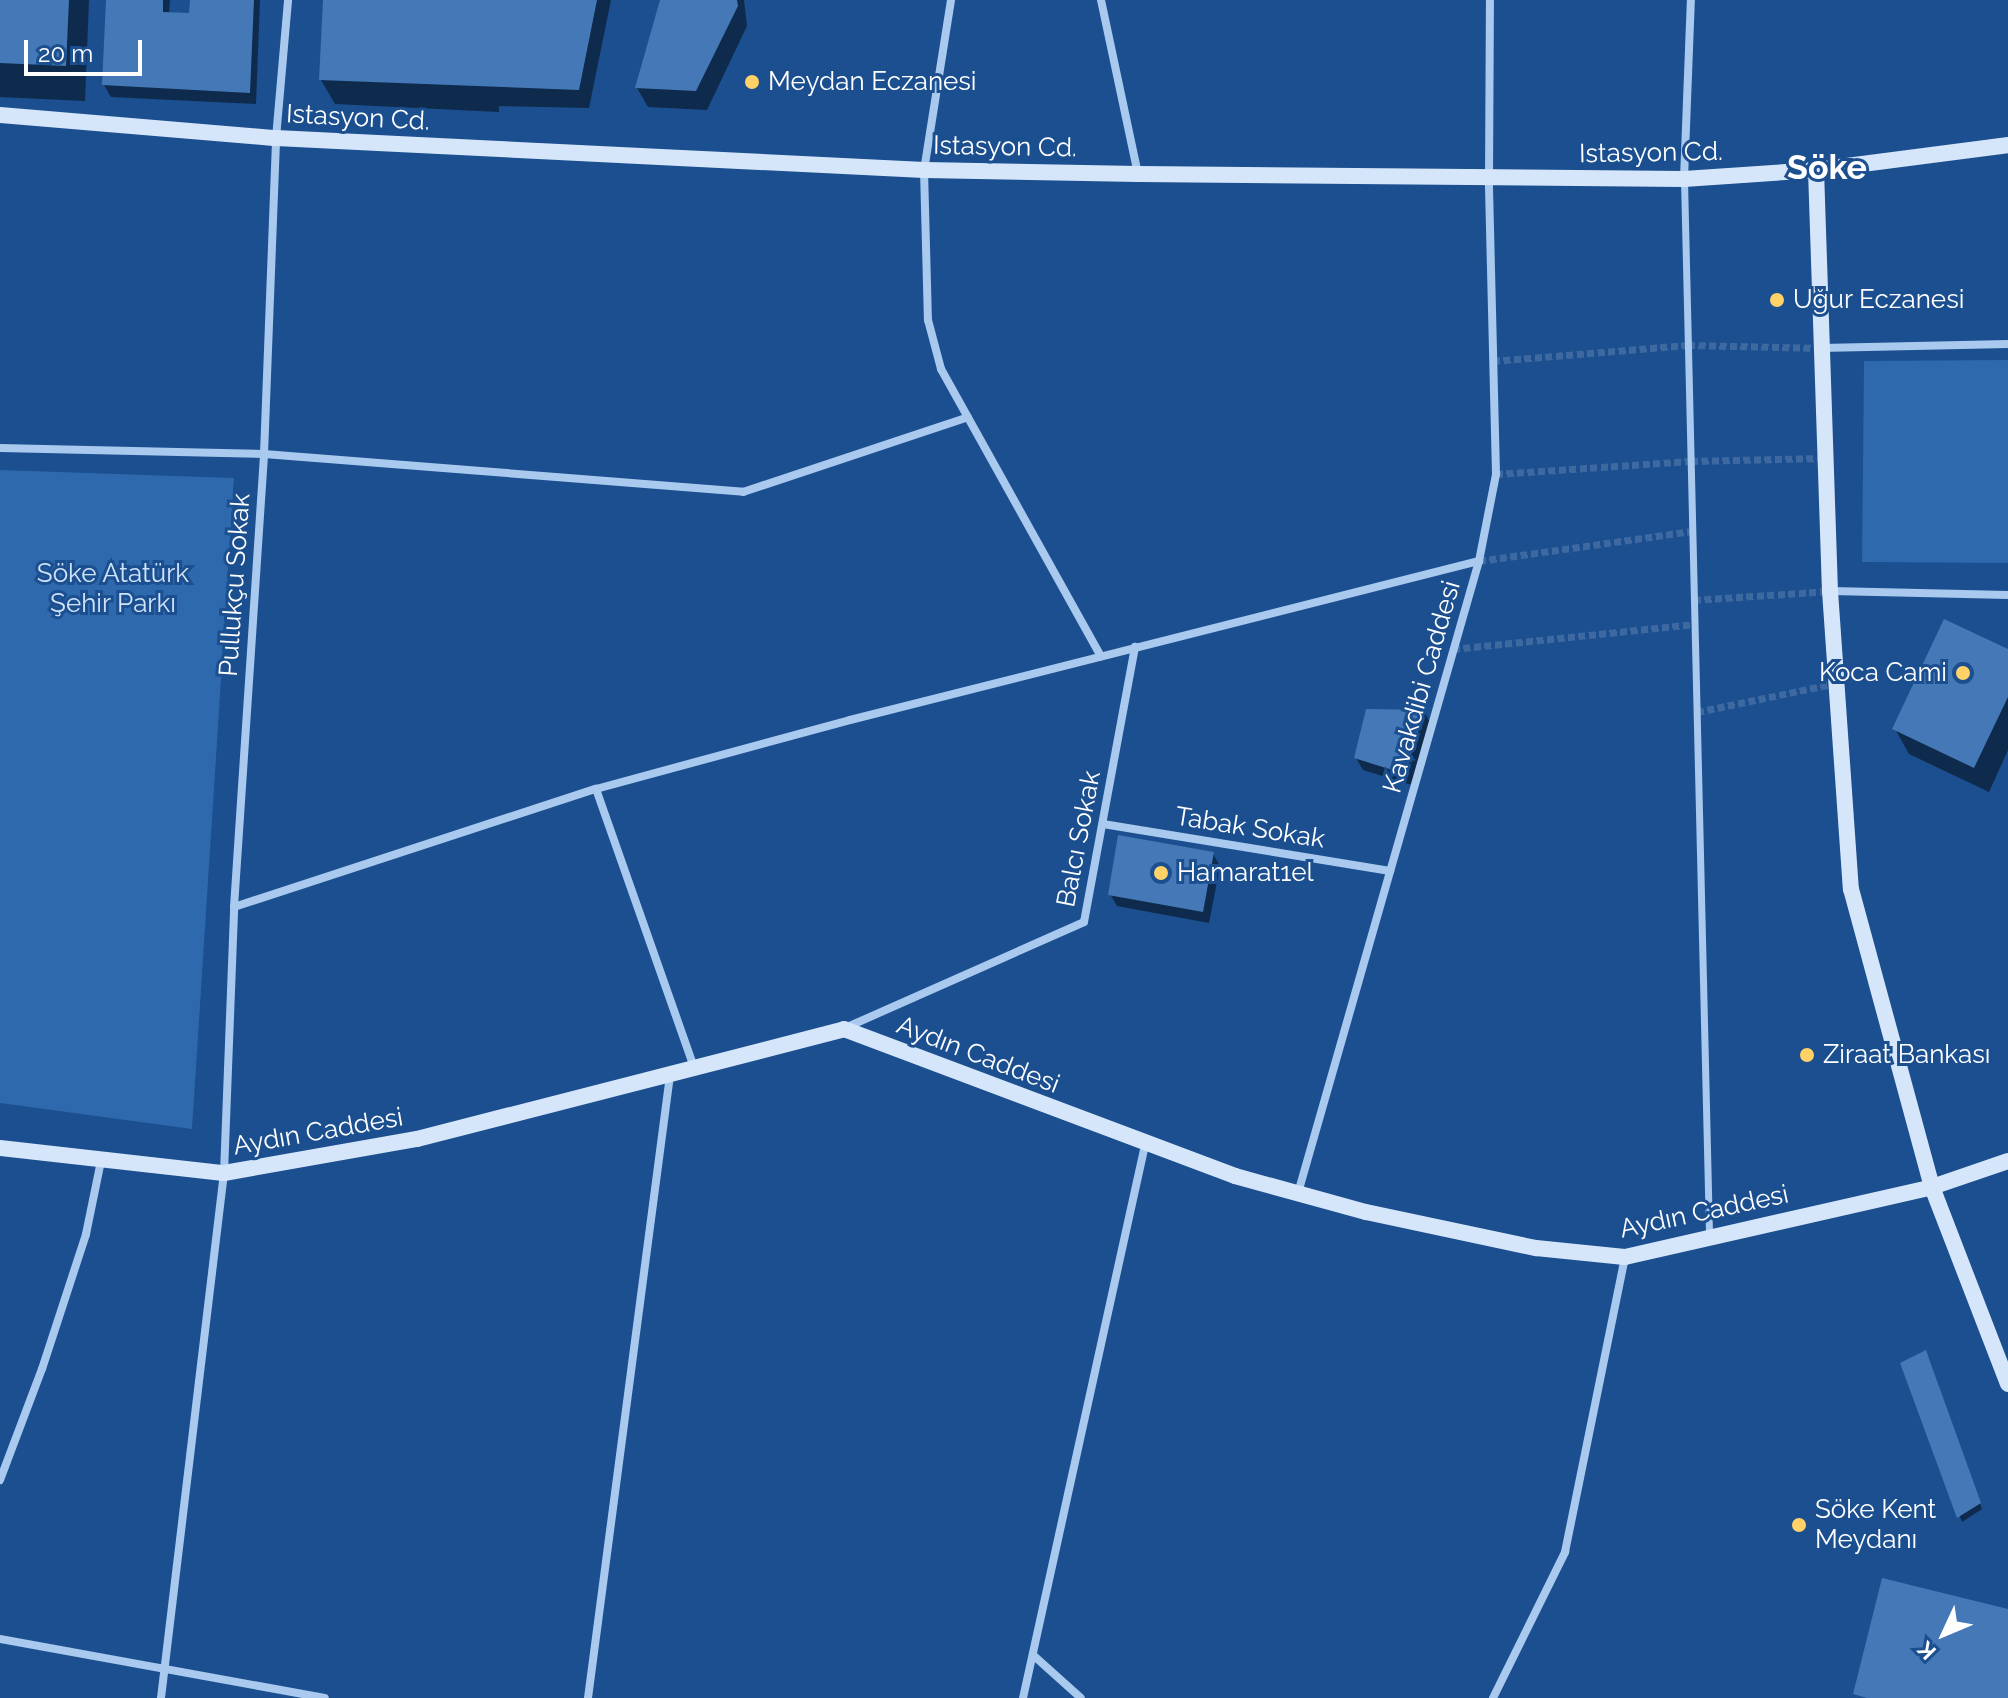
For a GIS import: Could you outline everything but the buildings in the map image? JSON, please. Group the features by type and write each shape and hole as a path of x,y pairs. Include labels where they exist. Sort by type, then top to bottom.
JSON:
{"main road":[{"name":"Istasyon Cd.","path":"0,115 276,138 924,170 1138,174 1684,179 1816,170 2008,145"},
{"path":"1816,170 1830,591 1851,889 1932,1187 2008,1384"},
{"name":"Aydın Caddesi","path":"0,1148 224,1173 417,1139 844,1029 1145,1145 1235,1176 1366,1212 1536,1248 1625,1257 1932,1187 2008,1161"}],"street":[{"name":"Pullukçu Sokak","path":"161,1698 224,1173 234,907 264,454 276,138 288,0"},
{"path":"951,0 924,170 928,320 941,369 1101,656"},
{"path":"1101,0 1138,174"},
{"name":"Kavakdibi Caddesi","path":"1298,1193 1479,561 1496,474 1489,179 1490,0"},
{"path":"1691,0 1684,179 1709,1238"},
{"path":"1821,348 2008,344"},
{"path":"0,448 264,454 743,492 968,417"},
{"path":"234,907 596,789 1135,647 1479,561"},
{"path":"1830,591 2008,595"},
{"name":"Balcı Sokak","path":"844,1029 1084,922 1135,647"},
{"path":"596,789 694,1068"},
{"name":"Tabak Sokak","path":"1103,824 1390,871"},
{"path":"588,1698 670,1075"},
{"path":"1023,1698 1145,1145"},
{"path":"0,1480 42,1369 86,1234 101,1161"},
{"path":"1493,1698 1565,1552 1625,1257"},
{"path":"0,1639 325,1698"},
{"path":"1033,1655 1081,1698"}],"green space":[{"path":"2008,360 2008,563 1862,562 1864,361"},
{"name":"Söke Atatürk Şehir Parkı","path":"0,470 234,478 192,1129 0,1103"}],"tunnel":[{"path":"1493,361 1688,345 1821,348"},
{"path":"1496,474 1691,461 1825,458"},
{"path":"1479,561 1692,531"},
{"path":"1694,600 1830,591"},
{"path":"1453,649 1695,624"},
{"path":"1697,712 1837,683"}],"place":[{"name":"Meydan Eczanesi","path":"752,82"},
{"name":"Uğur Eczanesi","path":"1777,300"},
{"name":"Koca Cami","path":"1963,673"},
{"name":"Hamarat1el","path":"1161,873"},
{"name":"Ziraat Bankası","path":"1807,1055"},
{"name":"Söke Kent Meydanı","path":"1799,1525"}],"district":[{"name":"Söke","path":"1827,168"}]}
